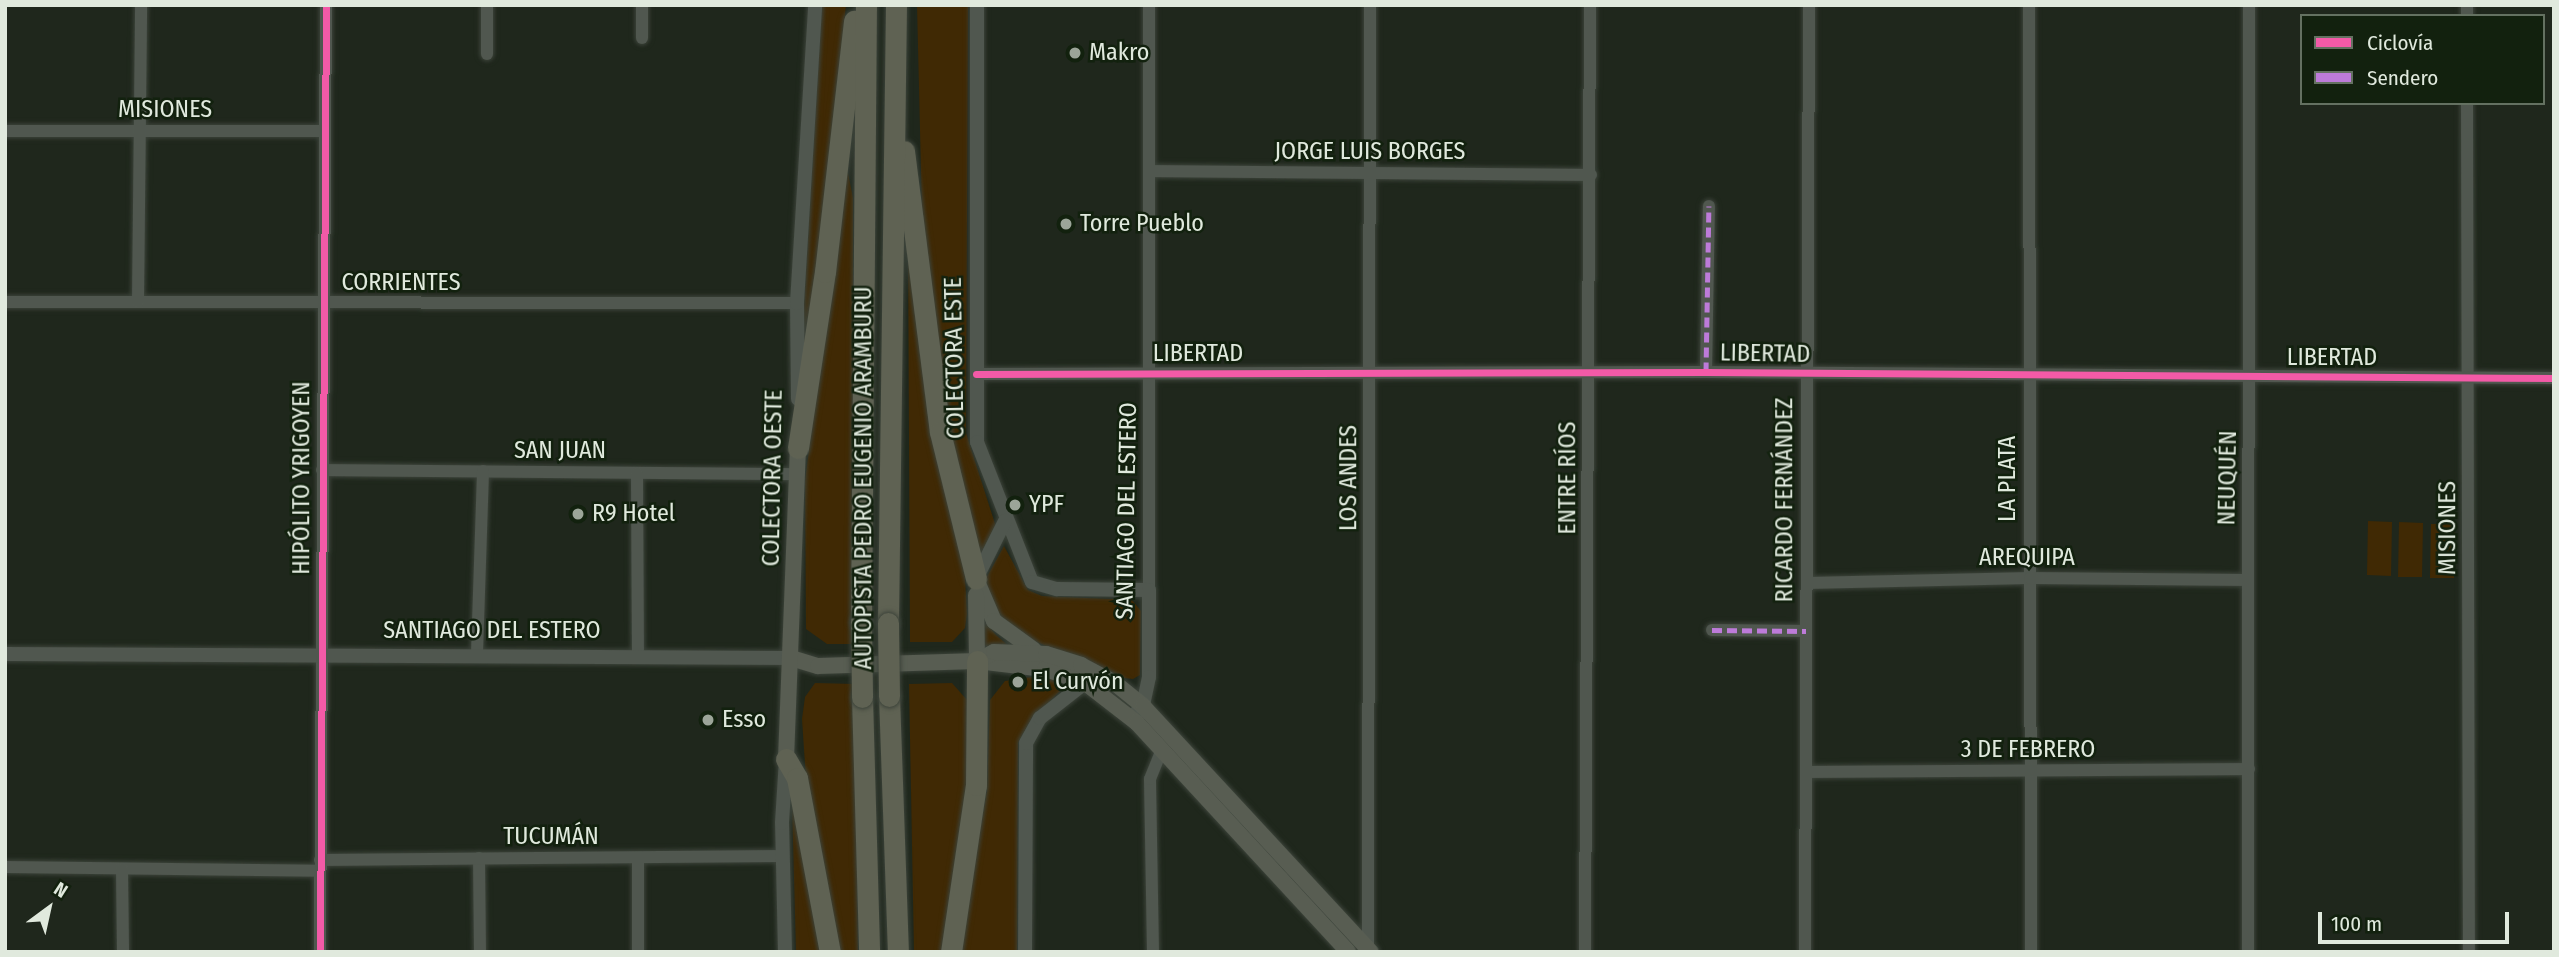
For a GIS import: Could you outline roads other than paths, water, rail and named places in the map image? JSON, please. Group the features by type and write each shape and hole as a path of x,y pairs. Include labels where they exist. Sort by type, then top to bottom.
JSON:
{"highway":[{"path":"798,448 825,272 856,5"},
{"name":"AUTOPISTA PEDRO EUGENIO ARAMBURU","path":"866,5 861,622 869,952"},
{"name":"AUTOPISTA PEDRO EUGENIO ARAMBURU","path":"896,5 888,623 898,952"},
{"path":"894,83 940,432 976,579"},
{"path":"951,952 976,785 977,661"},
{"path":"786,759 797,778 830,952"}],"main road":[{"name":"COLECTORA OESTE","path":"786,759 798,448"},
{"path":"976,579 994,621 1017,642 1046,654 1143,706 1369,950"},
{"path":"976,579 977,661"},
{"path":"977,661 994,652 1046,654"},
{"name":"SANTIAGO DEL ESTERO","path":"791,658 818,666 977,661"},
{"path":"977,661 997,667 1045,669 1091,677 1348,952"}],"street":[{"path":"138,302 141,5"},
{"name":"HIPÓLITO YRIGOYEN","path":"320,952 321,305 326,5"},
{"path":"487,5 487,54"},
{"path":"642,5 642,38"},
{"name":"COLECTORA OESTE","path":"798,448 797,303 816,5"},
{"name":"COLECTORA ESTE","path":"977,5 977,442 1005,521 1032,582 1057,589 1149,590"},
{"name":"SANTIAGO DEL ESTERO","path":"1143,706 1149,677 1149,5"},
{"name":"LOS ANDES","path":"1369,950 1370,5"},
{"name":"ENTRE RÍOS","path":"1585,952 1590,5"},
{"name":"RICARDO FERNÁNDEZ","path":"1805,952 1808,772 1805,374 1808,5"},
{"name":"LA PLATA","path":"2029,5 2031,952"},
{"name":"NEUQUÉN","path":"2248,952 2249,5"},
{"name":"MISIONES","path":"2467,105 2469,952"},
{"name":"MISIONES","path":"5,131 325,131"},
{"name":"JORGE LUIS BORGES","path":"1150,171 1591,175"},
{"path":"1706,372 1709,206"},
{"name":"CORRIENTES","path":"5,302 321,305 797,303"},
{"name":"LIBERTAD","path":"976,374 1706,372 2554,378"},
{"name":"SAN JUAN","path":"322,470 797,474"},
{"path":"477,653 483,471"},
{"path":"637,472 638,655"},
{"path":"976,579 1005,521"},
{"name":"AREQUIPA","path":"1807,583 2030,578 2248,580"},
{"path":"1712,630 1807,631"},
{"name":"SANTIAGO DEL ESTERO","path":"5,654 477,653 791,658"},
{"path":"1025,952 1027,739 1040,718 1091,677"},
{"path":"1131,718 1143,706"},
{"path":"1153,952 1150,779 1162,750"},
{"name":"COLECTORA OESTE","path":"785,952 782,856 786,759"},
{"name":"3 DE FEBRERO","path":"1808,772 2249,769"},
{"name":"TUCUMÁN","path":"5,867 122,869 320,866 479,858 782,856"},
{"path":"479,858 480,952"},
{"path":"638,859 638,952"},
{"path":"122,869 123,952"}],"place":[{"name":"Makro","path":"1075,53"},
{"name":"Torre Pueblo","path":"1066,224"},
{"name":"YPF","path":"1015,505"},
{"name":"R9 Hotel","path":"578,514"},
{"name":"El Curvón","path":"1018,682"},
{"name":"Esso","path":"708,720"}]}
